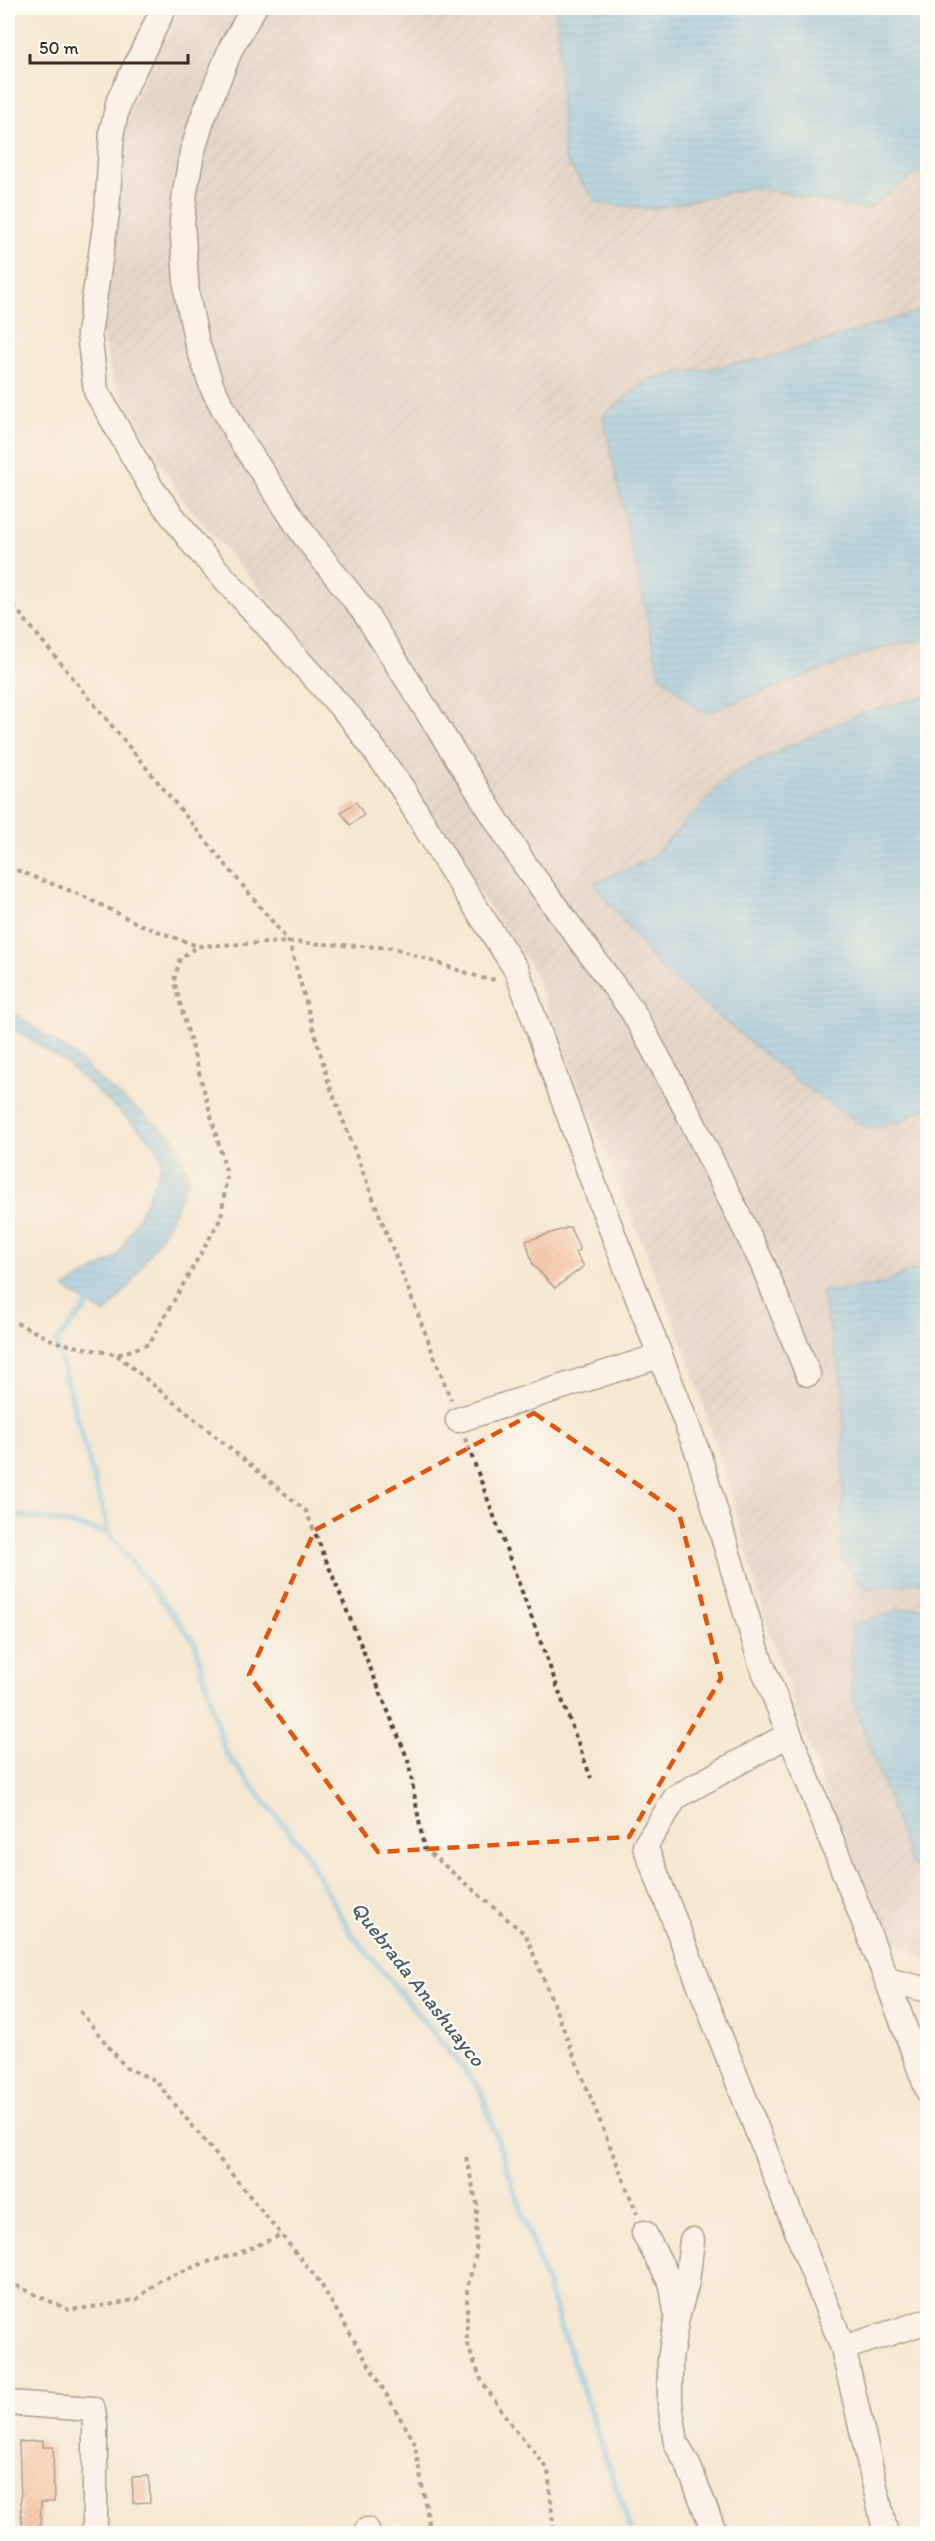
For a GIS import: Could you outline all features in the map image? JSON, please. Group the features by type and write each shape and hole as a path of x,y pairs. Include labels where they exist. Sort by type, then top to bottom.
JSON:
{"street":[{"path":"164,8 119,100 112,130 107,213 89,334 96,391 152,489 195,546 351,718 402,788 447,863 517,970 659,1356 699,1456 760,1660 887,1980 927,2091"},
{"path":"254,8 231,48 202,120 185,191 182,223 187,296 197,343 212,387 238,436 304,535 365,613 525,865 633,1012 684,1107 762,1263 808,1374"},
{"path":"458,1419 659,1356"},
{"path":"788,1735 676,1797 645,1846 843,2348 886,2534"},
{"path":"887,1980 927,1990"},
{"path":"644,2233 672,2285 677,2317"},
{"path":"692,2240 687,2282 677,2317 670,2360 670,2403 676,2443 689,2467 715,2534"},
{"path":"843,2348 927,2321"},
{"path":"8,2403 93,2409 95,2425 94,2534"}],"path":[{"path":"8,599 289,942 329,1084 458,1419 591,1778"},
{"path":"8,867 81,895 139,924 198,946 289,942 394,948 482,978 502,980 517,970"},
{"path":"117,1355 149,1344 221,1218 227,1174 174,981 180,958 198,946"},
{"path":"8,1319 56,1342 117,1355 306,1512 408,1760 424,1848 526,1935 644,2233"},
{"path":"80,2011 126,2068 155,2080 319,2281 414,2441 431,2534"},
{"path":"466,2157 477,2205 476,2254 467,2289 467,2344 482,2382 511,2424 548,2469 554,2534"},
{"path":"8,2282 69,2310 115,2304 137,2299 160,2280 204,2263 237,2254 281,2235"}],"highlighted area":[{"path":"534,1413 679,1513 721,1678 629,1837 378,1852 249,1675 315,1530"}],"shaded area":[{"path":"180,8 927,8 927,1961 892,1938 871,1906 822,1786 766,1621 729,1486 686,1351 530,965 285,618 183,500 113,381 100,328 122,130 136,94"}],"water":[{"path":"556,8 927,8 927,160 923,169 866,210 754,187 653,209 597,203 564,158"},
{"path":"927,309 927,639 881,648 704,714 659,673 603,416 650,378 767,358"},
{"path":"927,696 927,1108 900,1122 868,1129 801,1084 661,969 594,883 650,859 731,774 859,714"},
{"path":"8,1009 73,1054 104,1083 176,1140 189,1179 169,1223 130,1285 105,1314 64,1288 117,1257 147,1200 162,1163 155,1144 65,1062 8,1025"},
{"path":"927,1263 927,1581 865,1589 842,1560 844,1391 821,1292 882,1284"},
{"path":"928,1607 927,1873 911,1864 852,1697 852,1625 899,1610"}],"building":[{"path":"356,802 364,815 350,825 341,812"},
{"path":"570,1227 580,1250 575,1252 584,1266 555,1288 533,1265 526,1241"},
{"path":"43,2441 43,2447 53,2447 54,2502 41,2502 40,2531 22,2531 19,2442"},
{"path":"149,2476 150,2502 133,2503 132,2477"}],"waterway":[{"name":"Quebrada Anashuayco","path":"94,1298 56,1342 109,1533 195,1643 225,1752 303,1849 350,1932 480,2089 632,2534"},
{"path":"8,1514 55,1521 109,1533"}]}
